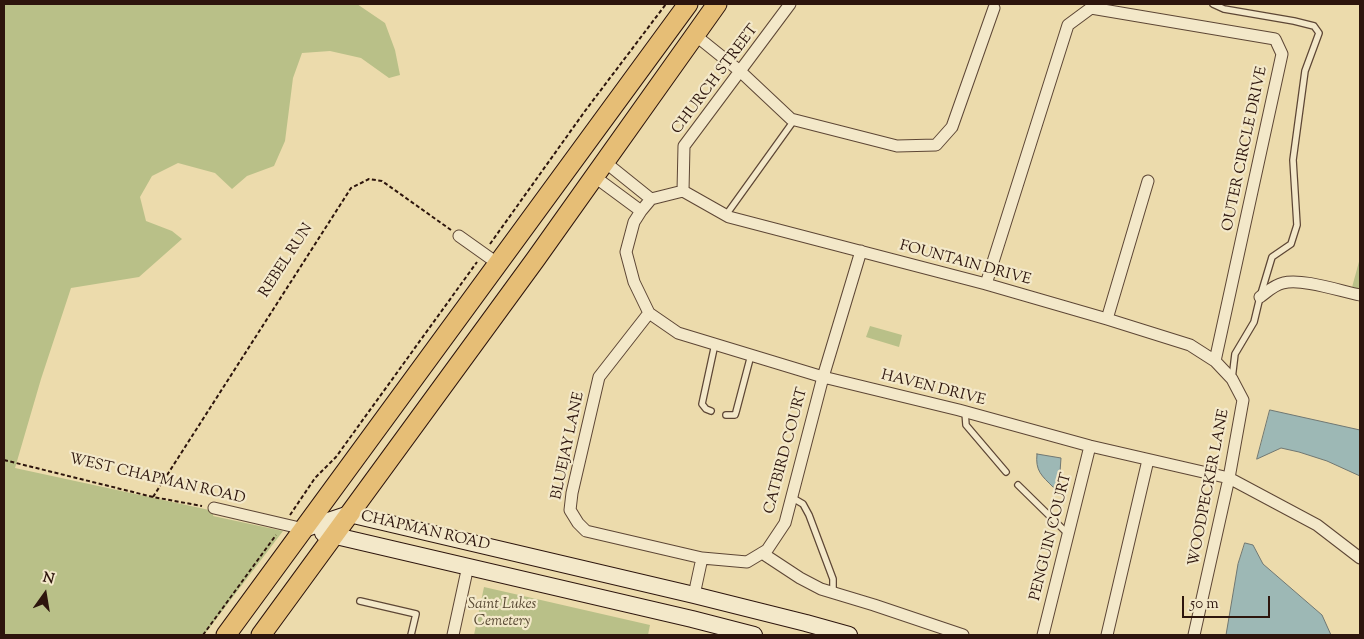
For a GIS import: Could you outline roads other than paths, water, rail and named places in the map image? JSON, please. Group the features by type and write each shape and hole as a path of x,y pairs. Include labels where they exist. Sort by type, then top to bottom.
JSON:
{"main road":[{"path":"226,635 688,4"},
{"path":"261,635 600,169 717,4"}],"street":[{"name":"CHURCH STREET","path":"683,191 684,146 790,4"},
{"path":"695,35 741,72 795,120 897,146 936,145 952,127 994,8"},
{"name":"OUTER CIRCLE DRIVE","path":"986,284 1068,25 1091,8 1275,39 1282,54 1215,361"},
{"path":"600,169 652,199"},
{"path":"600,169 641,211 652,199 683,191"},
{"path":"1107,319 1148,181"},
{"name":"FOUNTAIN DRIVE","path":"683,191 726,215 986,284 1190,345 1215,361 1232,379"},
{"name":"HAVEN DRIVE","path":"641,211 634,222 626,252 634,282 649,313 678,333 823,376 1090,446 1229,478 1317,525 1360,558"},
{"path":"459,236 497,263"},
{"name":"CATBIRD COURT","path":"762,553 767,550 785,523 823,376 861,251"},
{"path":"1260,298 1272,288 1283,283 1300,282 1360,295"},
{"name":"BLUEJAY LANE","path":"649,313 599,377 572,493 570,510 578,523 586,531 702,558"},
{"name":"WOODPECKER LANE","path":"1194,635 1229,478 1243,400 1232,379"},
{"name":"PENGUIN COURT","path":"1043,635 1090,446"},
{"path":"1107,635 1148,460"},
{"name":"WEST CHAPMAN ROAD","path":"214,508 304,528"},
{"name":"CHAPMAN ROAD","path":"304,528 350,514 694,594 806,622 849,635"},
{"name":"CHAPMAN ROAD","path":"304,528 754,635"},
{"path":"694,594 702,558 747,562 762,553 800,578 821,589 963,635"},
{"path":"453,635 468,566"}],"lane":[{"path":"1213,4 1224,9 1314,26 1319,33 1305,71 1293,160 1297,225 1291,244 1272,258 1254,322 1235,354 1232,379"},
{"path":"726,215 795,120"},
{"path":"711,411 703,407 702,404 715,344"},
{"path":"726,415 735,415 751,355"},
{"path":"965,412 966,425 1006,472"},
{"path":"1018,485 1068,534"},
{"path":"791,497 803,504 809,515 833,579 833,593"},
{"path":"360,601 416,614 411,635"}],"water":[{"path":"1270,410 1360,430 1360,476 1327,461 1281,448 1257,459"},
{"path":"1037,454 1061,458 1056,488 1040,473 1037,465"},
{"path":"1245,543 1253,545 1263,564 1322,615 1331,635 1226,635 1238,564"}],"park label":[{"name":"Saint Lukes Cemetery","path":"502,614"}]}
